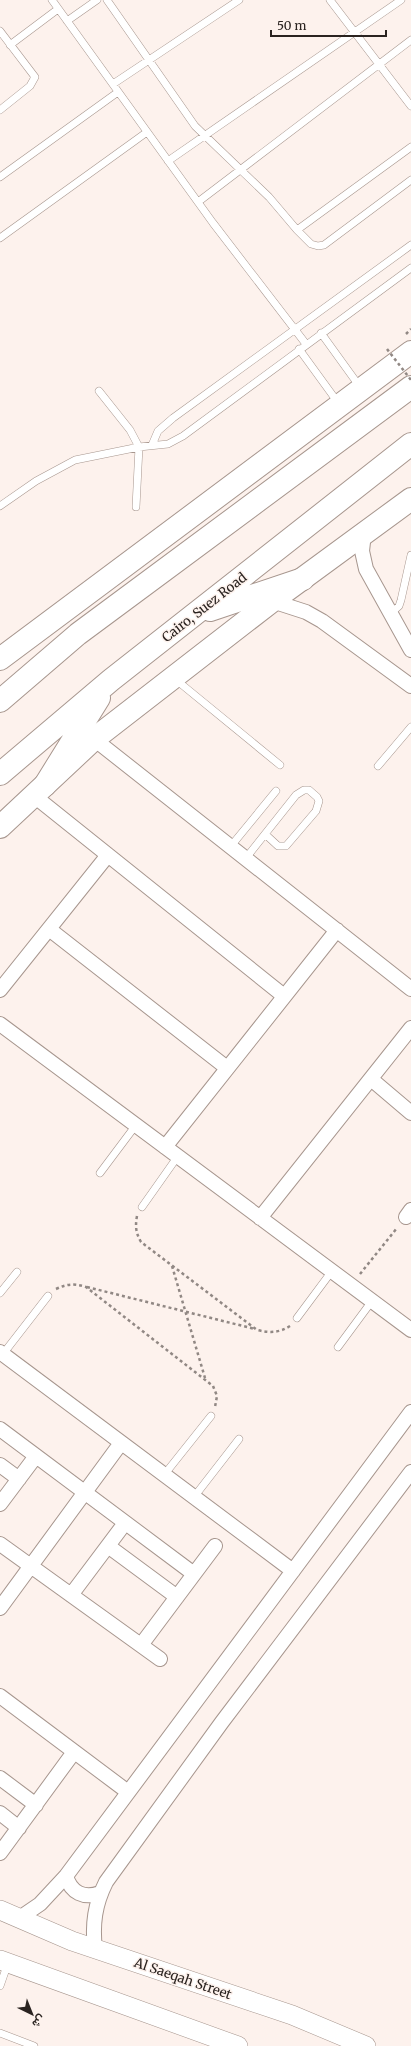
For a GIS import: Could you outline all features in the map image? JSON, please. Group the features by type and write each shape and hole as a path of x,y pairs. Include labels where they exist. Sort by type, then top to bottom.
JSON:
{"main road":[{"path":"0,659 411,352"},
{"path":"0,701 90,625 411,387"},
{"name":"Cairo, Suez Road","path":"0,774 111,680 411,444"},
{"path":"0,827 94,739 172,677 272,601 411,499"},
{"path":"195,615 303,579"},
{"path":"39,790 111,680"}],"street":[{"path":"364,533 362,551 366,569 411,650"},
{"path":"272,601 306,612 322,621 411,686"},
{"path":"94,739 411,989"},
{"path":"39,790 108,855 284,996"},
{"path":"0,990 108,855"},
{"path":"49,929 227,1068"},
{"path":"166,1147 337,930"},
{"path":"0,1024 411,1330"},
{"path":"260,1218 411,1028"},
{"path":"371,1079 411,1113"},
{"path":"2,1353 293,1571"},
{"path":"18,1919 40,1904 66,1876 411,1412"},
{"path":"0,1429 194,1574"},
{"path":"0,1608 122,1443"},
{"path":"0,1504 36,1456"},
{"path":"0,1465 19,1479"},
{"path":"95,1949 94,1920 100,1893 117,1866 222,1722 411,1472"},
{"path":"72,1595 125,1523"},
{"path":"0,1544 160,1659"},
{"path":"108,1546 177,1597"},
{"path":"141,1645 215,1546"},
{"path":"0,1697 128,1792"},
{"path":"0,1853 74,1752"},
{"path":"0,1778 36,1805"},
{"path":"0,1814 19,1828"},
{"path":"66,1876 72,1889 78,1894 86,1896 100,1893"},
{"name":"Al Saeqah Street","path":"0,1910 18,1919 95,1949 292,2015 366,2046"},
{"path":"4,1962 233,2045"}],"lane":[{"path":"52,0 198,202 306,344"},
{"path":"67,21 97,0"},
{"path":"107,0 195,126 269,197 311,244 318,246 324,245 411,180"},
{"path":"112,84 239,0"},
{"path":"330,0 411,106"},
{"path":"168,161 400,0"},
{"path":"10,45 58,9"},
{"path":"0,31 34,75 35,80 30,86 0,110"},
{"path":"198,202 411,40"},
{"path":"0,177 118,92"},
{"path":"0,238 147,132"},
{"path":"297,230 411,147"},
{"path":"152,445 158,431 173,418 411,245"},
{"path":"0,506 36,481 75,460 139,447 168,444 183,436 299,349 411,268"},
{"path":"321,333 361,389"},
{"path":"299,349 340,406"},
{"path":"99,391 130,430 139,447 136,506"},
{"path":"390,614 399,606 411,555"},
{"path":"172,677 280,765"},
{"path":"378,766 411,727"},
{"path":"246,858 265,834 299,792 309,790 317,797 319,802 316,811 286,846 278,846 265,834"},
{"path":"231,846 276,791"},
{"path":"100,1173 136,1125"},
{"path":"142,1207 178,1156"},
{"path":"297,1318 332,1271"},
{"path":"0,1294 17,1272"},
{"path":"2,1353 48,1296"},
{"path":"338,1347 372,1301"},
{"path":"164,1475 211,1416"},
{"path":"194,1497 239,1439"},
{"path":"0,1986 4,1962"},
{"path":"0,2033 34,2046"}],"path":[{"path":"387,349 411,380"},
{"path":"142,1207 137,1215 135,1224 136,1234 141,1242 257,1330"},
{"path":"351,1286 408,1214"},
{"path":"172,1265 205,1379"},
{"path":"48,1296 56,1289 65,1285 76,1284 268,1333 279,1331 290,1326 297,1318"},
{"path":"86,1287 213,1386 217,1396 216,1406 211,1416"}]}
